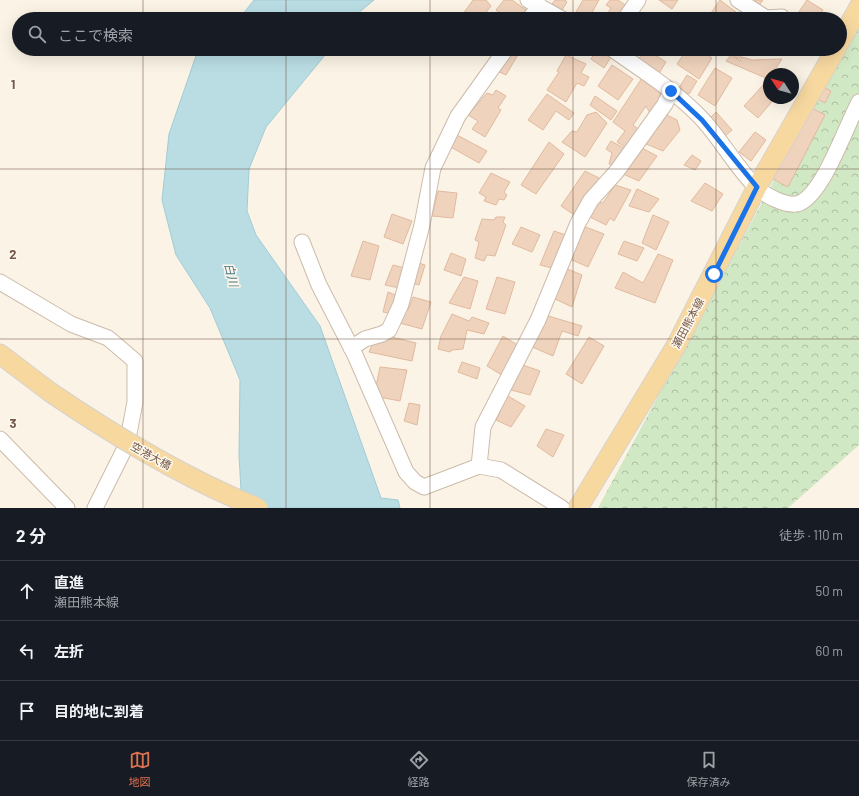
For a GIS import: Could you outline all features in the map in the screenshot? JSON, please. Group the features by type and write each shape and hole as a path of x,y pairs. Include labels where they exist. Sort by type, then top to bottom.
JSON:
{"main road":[{"path":"847,29 859,7"},
{"name":"瀬田熊本線","path":"584,506 676,346 757,187 832,56"},
{"name":"空港大橋","path":"0,354 50,392 122,440 214,490 258,508"}],"street":[{"path":"630,12 638,0"},
{"path":"738,0 757,12"},
{"path":"534,3 550,12"},
{"path":"352,348 365,339 382,334 389,330 401,304 416,246 433,168 458,116 501,56"},
{"path":"622,56 671,91 702,120 757,187 785,204 799,203 812,192 825,174 859,102"},
{"path":"479,466 483,427 538,320 578,223 591,200 617,171 665,104 671,91"},
{"path":"302,242 320,285 352,348 406,472 414,482 424,487 479,466 501,470 562,508"},
{"path":"0,282 71,324 108,338 135,361 135,402 127,444 95,508"},
{"path":"0,439 67,508"}],"green space":[{"path":"859,22 859,445 788,508 598,508 841,56 847,56 847,44"}],"water":[{"path":"254,0 374,0 359,12 245,12"},
{"name":"白川","path":"196,56 324,56 266,127 249,169 247,211 256,235 320,326 381,498 398,500 400,508 242,508 239,455 240,380 210,308 176,255 162,200 169,134"}],"building":[{"path":"473,0 486,0 491,6 486,12 464,12"},
{"path":"504,0 512,0 526,10 524,12 499,12 496,10"},
{"path":"555,0 565,0 567,2 562,10 552,4"},
{"path":"583,0 599,0 592,12 576,12"},
{"path":"610,0 618,0 628,7 625,12 609,12 611,8 606,5"},
{"path":"659,0 678,0 672,9"},
{"path":"720,0 736,12 712,12"},
{"path":"745,0 763,0 757,8"},
{"path":"807,0 823,10 822,12 799,12"},
{"path":"502,56 517,56 506,75 495,70"},
{"path":"565,56 568,56 586,64 581,73 589,77 584,86 577,83 566,102 547,90 559,72 557,71"},
{"path":"593,56 611,57 604,68 591,59"},
{"path":"641,56 657,56 666,62 658,75 637,61"},
{"path":"682,56 709,56 712,58 699,79 677,64"},
{"path":"730,56 740,61 742,57 752,60 782,59 776,68 763,68 763,77 726,61"},
{"path":"612,65 633,79 618,100 598,86"},
{"path":"715,68 732,78 715,106 698,95"},
{"path":"687,75 697,81 689,94 679,88"},
{"path":"642,78 664,95 650,113 646,106 633,125 641,131 630,150 617,142 625,131 613,122"},
{"path":"763,85 763,104 770,104 758,118 744,106"},
{"path":"821,86 831,91 825,103 815,98"},
{"path":"496,90 506,96 498,108 501,110 485,137 472,129 478,121 468,115 487,93 493,95"},
{"path":"547,94 574,113 569,120 556,111 543,130 528,120"},
{"path":"595,96 617,111 611,120 590,105"},
{"path":"810,107 825,115 788,187 773,179"},
{"path":"596,112 607,123 585,157 562,142 572,131 577,132 587,115"},
{"path":"716,112 732,130 724,137 708,120"},
{"path":"667,115 677,120 680,130 663,151 644,143 657,123"},
{"path":"755,132 766,140 751,161 739,152"},
{"path":"455,134 487,151 479,163 449,146"},
{"path":"611,141 629,151 617,167 609,164 612,153 606,149"},
{"path":"549,142 564,154 536,194 521,185"},
{"path":"640,147 657,156 639,181 623,174"},
{"path":"692,155 701,161 695,170 684,165"},
{"path":"585,171 601,179 576,216 561,206"},
{"path":"491,173 510,182 504,192 507,195 504,200 499,199 496,205 484,201 486,197 479,193"},
{"path":"705,183 723,194 712,211 691,201"},
{"path":"615,185 631,190 614,221 610,218 606,225 590,217 597,202 603,203"},
{"path":"637,189 659,199 649,212 629,206"},
{"path":"438,191 457,193 453,218 432,216"},
{"path":"392,214 412,221 403,244 384,237"},
{"path":"653,215 669,222 656,250 642,243"},
{"path":"496,217 505,217 503,222 506,225 495,256 487,255 484,261 475,258 479,242 475,240 482,219 494,220"},
{"path":"583,226 604,234 588,267 570,259"},
{"path":"521,227 540,235 532,252 512,244"},
{"path":"554,231 566,235 552,268 540,265"},
{"path":"363,241 379,246 370,280 351,276"},
{"path":"624,241 644,248 637,261 618,254"},
{"path":"451,253 466,259 461,276 444,270"},
{"path":"658,254 673,260 655,303 615,288 623,272 643,283"},
{"path":"415,262 425,265 419,285 408,282"},
{"path":"393,265 405,268 399,288 385,285"},
{"path":"565,268 582,275 572,307 553,298"},
{"path":"464,277 478,281 470,309 449,303"},
{"path":"497,277 515,282 505,314 486,309"},
{"path":"388,292 398,296 394,314 383,312"},
{"path":"413,297 431,302 422,329 396,322 402,311 408,310"},
{"path":"452,314 469,321 472,317 489,323 484,334 467,330 463,349 452,350 450,352 438,349 441,336"},
{"path":"545,315 582,326 578,336 562,331 553,356 530,346"},
{"path":"388,336 416,343 412,361 369,352 375,338"},
{"path":"503,336 519,346 505,377 487,366"},
{"path":"589,337 604,346 582,384 566,374"},
{"path":"462,362 480,368 477,379 458,372"},
{"path":"520,364 540,371 530,395 511,390"},
{"path":"380,367 407,370 400,401 374,396"},
{"path":"508,396 525,406 511,427 496,420 500,412 497,410"},
{"path":"409,403 420,405 417,425 404,421"},
{"path":"546,429 564,435 553,457 537,446"}],"route":[{"path":"671,91 702,120 757,187 714,274"}]}
